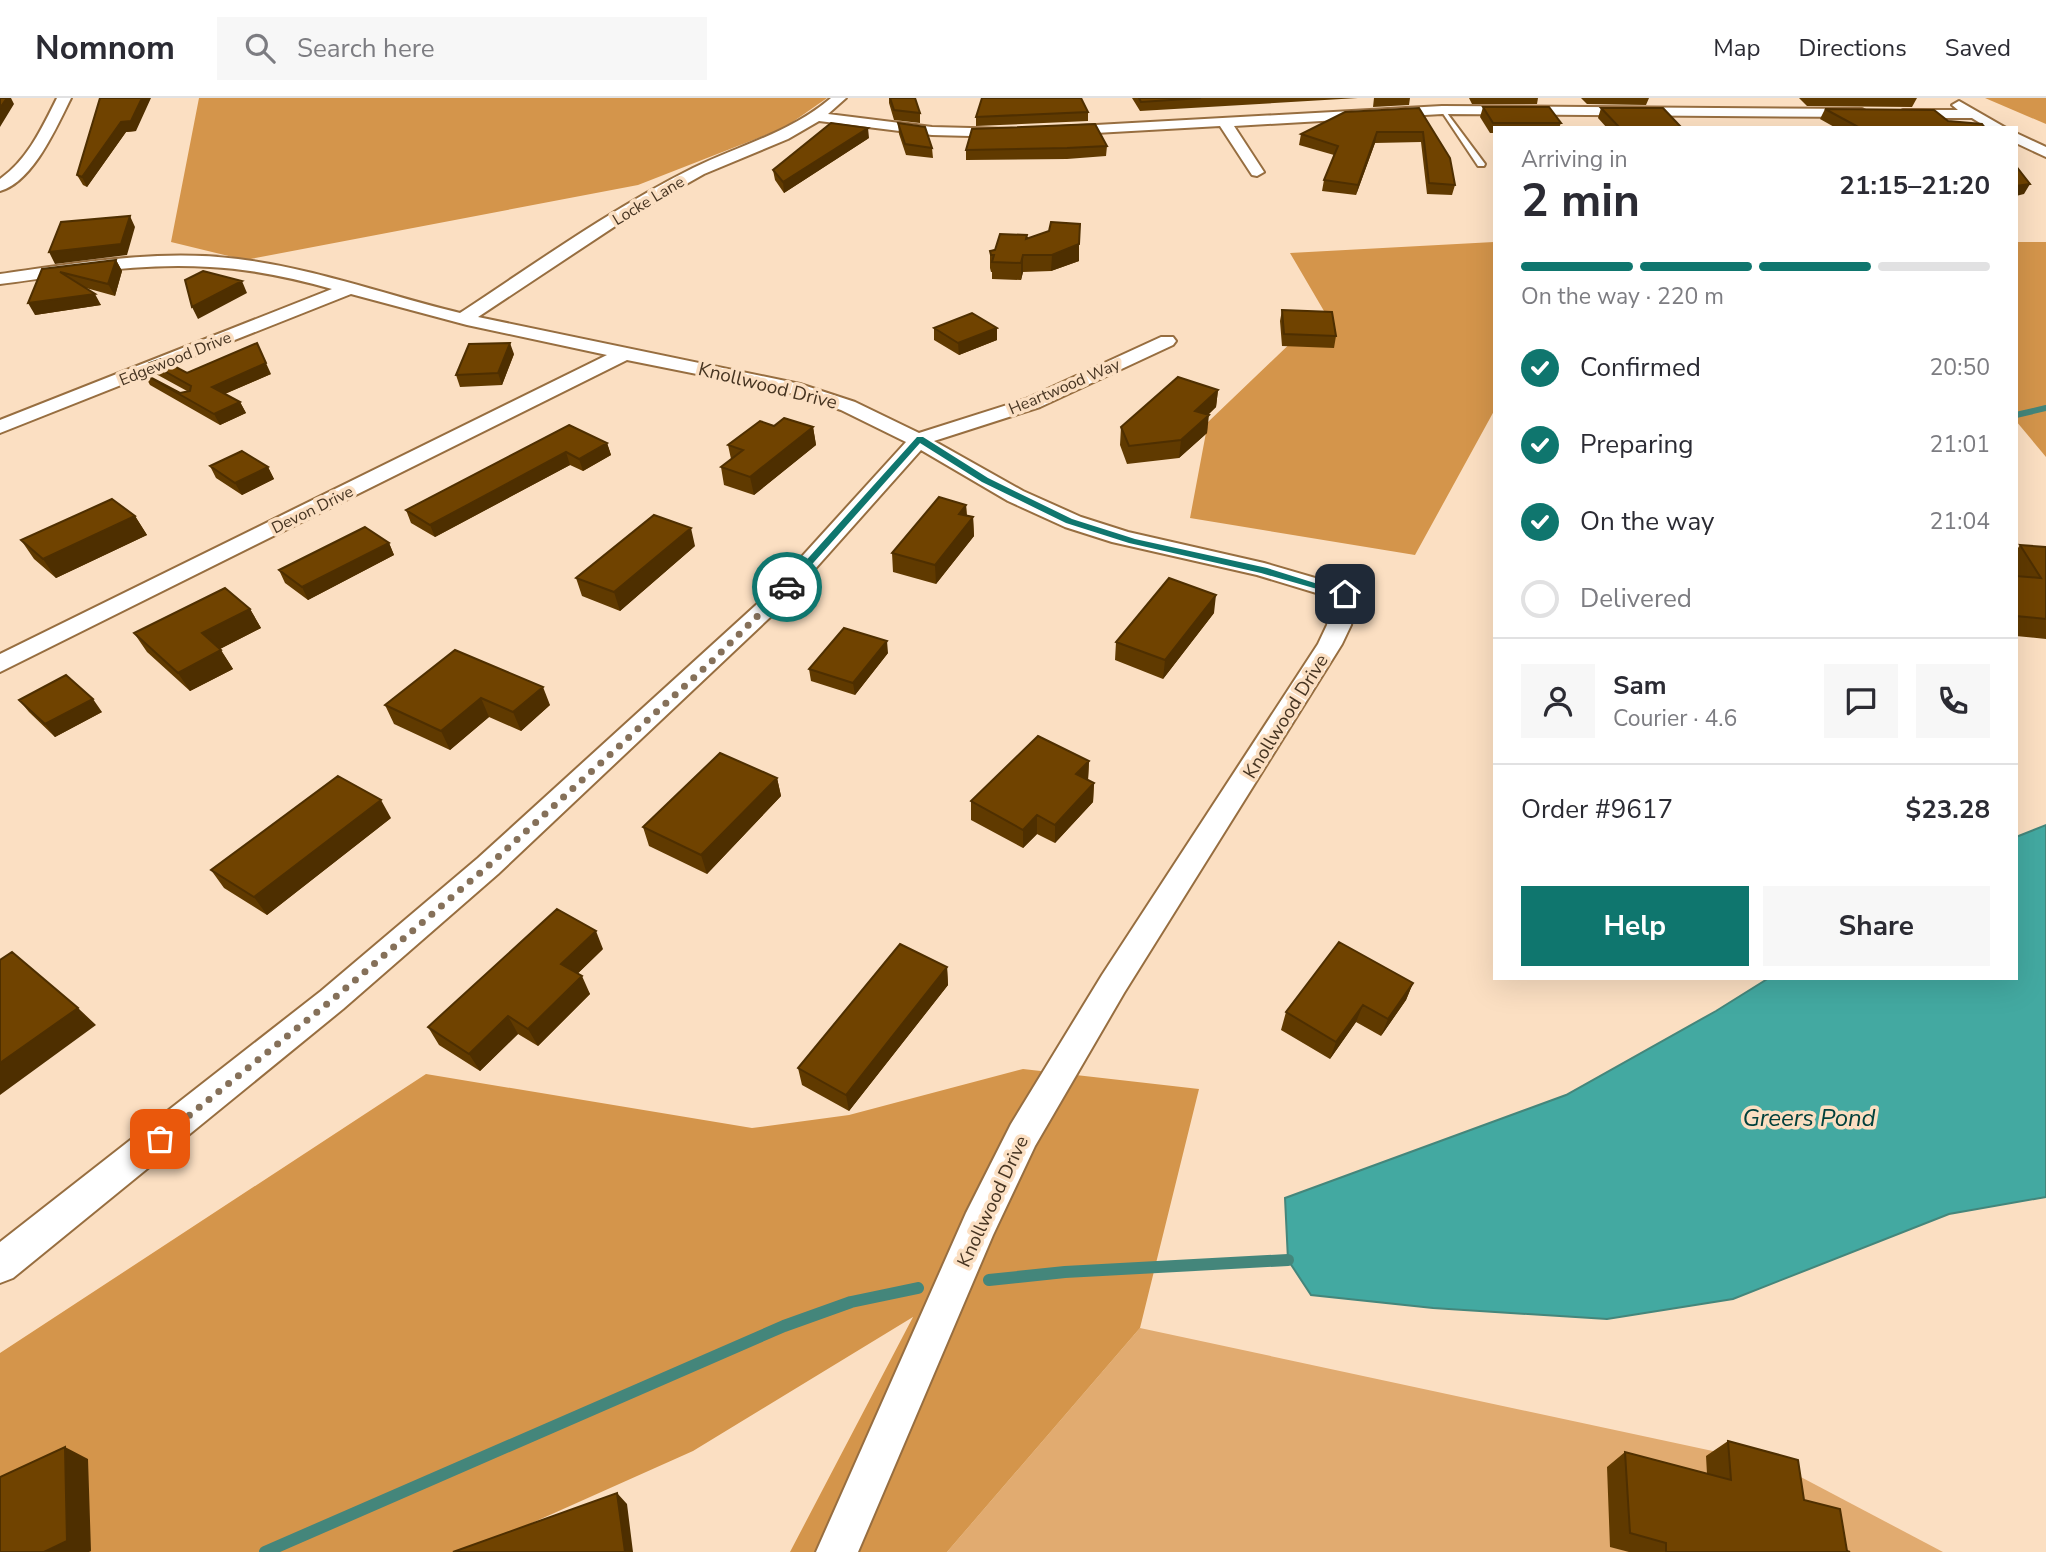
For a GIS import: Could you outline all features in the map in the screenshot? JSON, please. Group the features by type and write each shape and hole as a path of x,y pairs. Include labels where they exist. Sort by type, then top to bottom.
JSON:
{"street":[{"path":"0,186 19,173 32,158 43,142 64,98"},
{"name":"Locke Lane","path":"464,318 586,237 683,178 783,136 817,117 839,98"},
{"path":"1948,98 1995,126"},
{"path":"817,117 951,132 1033,132 1442,110 1973,114"},
{"path":"1697,112 1708,126"},
{"path":"1225,123 1257,172"},
{"path":"2018,137 2046,153"},
{"path":"10,160 32,158"},
{"name":"Knollwood Drive","path":"0,279 120,264 197,261 239,264 283,271 464,318 816,395 845,404 920,439 985,480 1069,521 1133,541 1264,570 1345,594 1339,625 1330,643 1243,784 1113,984 1023,1135 979,1225 836,1552"},
{"name":"Edgewood Drive","path":"0,427 144,375 349,289"},
{"name":"Heartwood Way","path":"920,439 1033,403 1167,341"},
{"name":"Devon Drive","path":"0,664 624,354"},
{"path":"0,1265 332,1000 488,866 774,601 920,439"}],"lane":[{"path":"1442,110 1482,164"}],"shaded area":[{"path":"199,98 827,98 784,128 638,185 245,260 171,242"},
{"path":"1985,98 2046,98 2046,124"},
{"path":"1493,242 1493,413 1415,555 1190,518 1208,422 1324,311 1290,253"},
{"path":"2018,242 2046,242 2046,457 2018,423"},
{"path":"1023,1069 1199,1089 1140,1328 947,1552 790,1552 913,1317 693,1451 467,1552 0,1552 0,1353 426,1074 752,1128 849,1115"},
{"path":"1140,1328 1778,1465 1943,1552 947,1552"}],"water":[{"name":"Greers Pond","path":"2046,825 2046,1197 1949,1214 1733,1299 1607,1319 1433,1308 1311,1295 1288,1260 1285,1198 1566,1095 1766,980 2018,980 2018,836"}],"building":[{"path":"0,98 7,98 0,108"},
{"path":"100,98 142,98 131,121 121,122 82,177 77,175"},
{"path":"890,98 915,98 920,113 894,110"},
{"path":"982,98 1081,98 1088,112 976,117"},
{"path":"1139,98 1201,98 1141,102"},
{"path":"1483,107 1549,107 1561,123 1493,123"},
{"path":"1419,108 1450,158 1455,185 1429,183 1423,132 1377,132 1358,185 1324,180 1338,146 1301,134 1345,112"},
{"path":"1601,108 1663,108 1680,126 1618,126"},
{"path":"1825,109 1934,110 1948,121 1984,126 1856,126"},
{"path":"831,123 868,128 783,182 773,170"},
{"path":"898,123 925,127 932,148 905,144"},
{"path":"1095,124 1107,146 966,150 972,129"},
{"path":"2018,169 2030,184 2018,186"},
{"path":"130,216 121,244 49,252 61,222"},
{"path":"1051,222 1080,224 1079,244 1052,255 1023,255 1021,263 992,262 994,255 991,255 990,251 995,250 1000,234 1027,235 1026,239 1049,231"},
{"path":"116,260 108,284 60,272 95,294 28,303 42,269"},
{"path":"203,271 242,281 192,307 185,280"},
{"path":"1282,310 1332,312 1336,336 1284,334"},
{"path":"972,313 997,328 958,343 934,328"},
{"path":"257,343 266,363 212,387 240,402 214,414 144,374 180,393 190,391 191,386 150,363 161,359 187,373"},
{"path":"510,343 498,373 456,375 469,344"},
{"path":"1178,377 1218,390 1195,411 1209,415 1181,440 1129,446 1121,427"},
{"path":"784,418 813,427 750,477 721,467 743,450 728,445 760,421 774,426"},
{"path":"569,425 607,443 579,459 566,452 430,525 406,510"},
{"path":"242,451 268,467 235,483 210,466"},
{"path":"939,497 966,505 959,514 973,517 935,565 892,553"},
{"path":"112,499 135,516 43,559 21,540"},
{"path":"654,515 691,528 614,592 576,578"},
{"path":"365,527 389,543 302,587 279,570"},
{"path":"2020,545 2046,547 2046,619 2018,616 2018,576 2041,578"},
{"path":"1169,578 1216,595 1165,660 1116,642"},
{"path":"225,588 250,609 202,633 221,650 178,673 134,633"},
{"path":"844,628 887,641 853,683 809,669"},
{"path":"455,650 543,687 513,712 481,698 441,731 385,705"},
{"path":"66,675 93,699 45,724 19,700"},
{"path":"1038,736 1089,761 1076,774 1094,783 1055,825 1037,815 1023,830 971,801"},
{"path":"720,753 777,778 701,855 643,827"},
{"path":"338,776 381,800 254,897 211,870"},
{"path":"557,909 596,931 561,964 582,976 528,1029 508,1016 469,1054 428,1027"},
{"path":"1339,942 1413,983 1388,1019 1363,1005 1336,1042 1286,1012"},
{"path":"900,944 947,967 846,1095 798,1068"},
{"path":"12,952 78,1008 0,1063 0,960"},
{"path":"1728,1441 1798,1460 1804,1500 1840,1509 1847,1551 1850,1552 1666,1552 1666,1543 1630,1533 1625,1452 1731,1480"},
{"path":"65,1447 67,1541 44,1552 0,1552 0,1477"},
{"path":"617,1493 625,1552 453,1552"}],"waterway":[{"path":"2018,415 2046,408"},
{"path":"989,1280 1065,1272 1288,1260"},
{"path":"265,1552 784,1326 851,1302 918,1288"}],"way so far":[{"path":"160,1139 332,1000 488,866 710,663 787,587"}],"route":[{"path":"787,587 920,439 985,480 1069,521 1133,541 1264,570 1345,594"}]}
